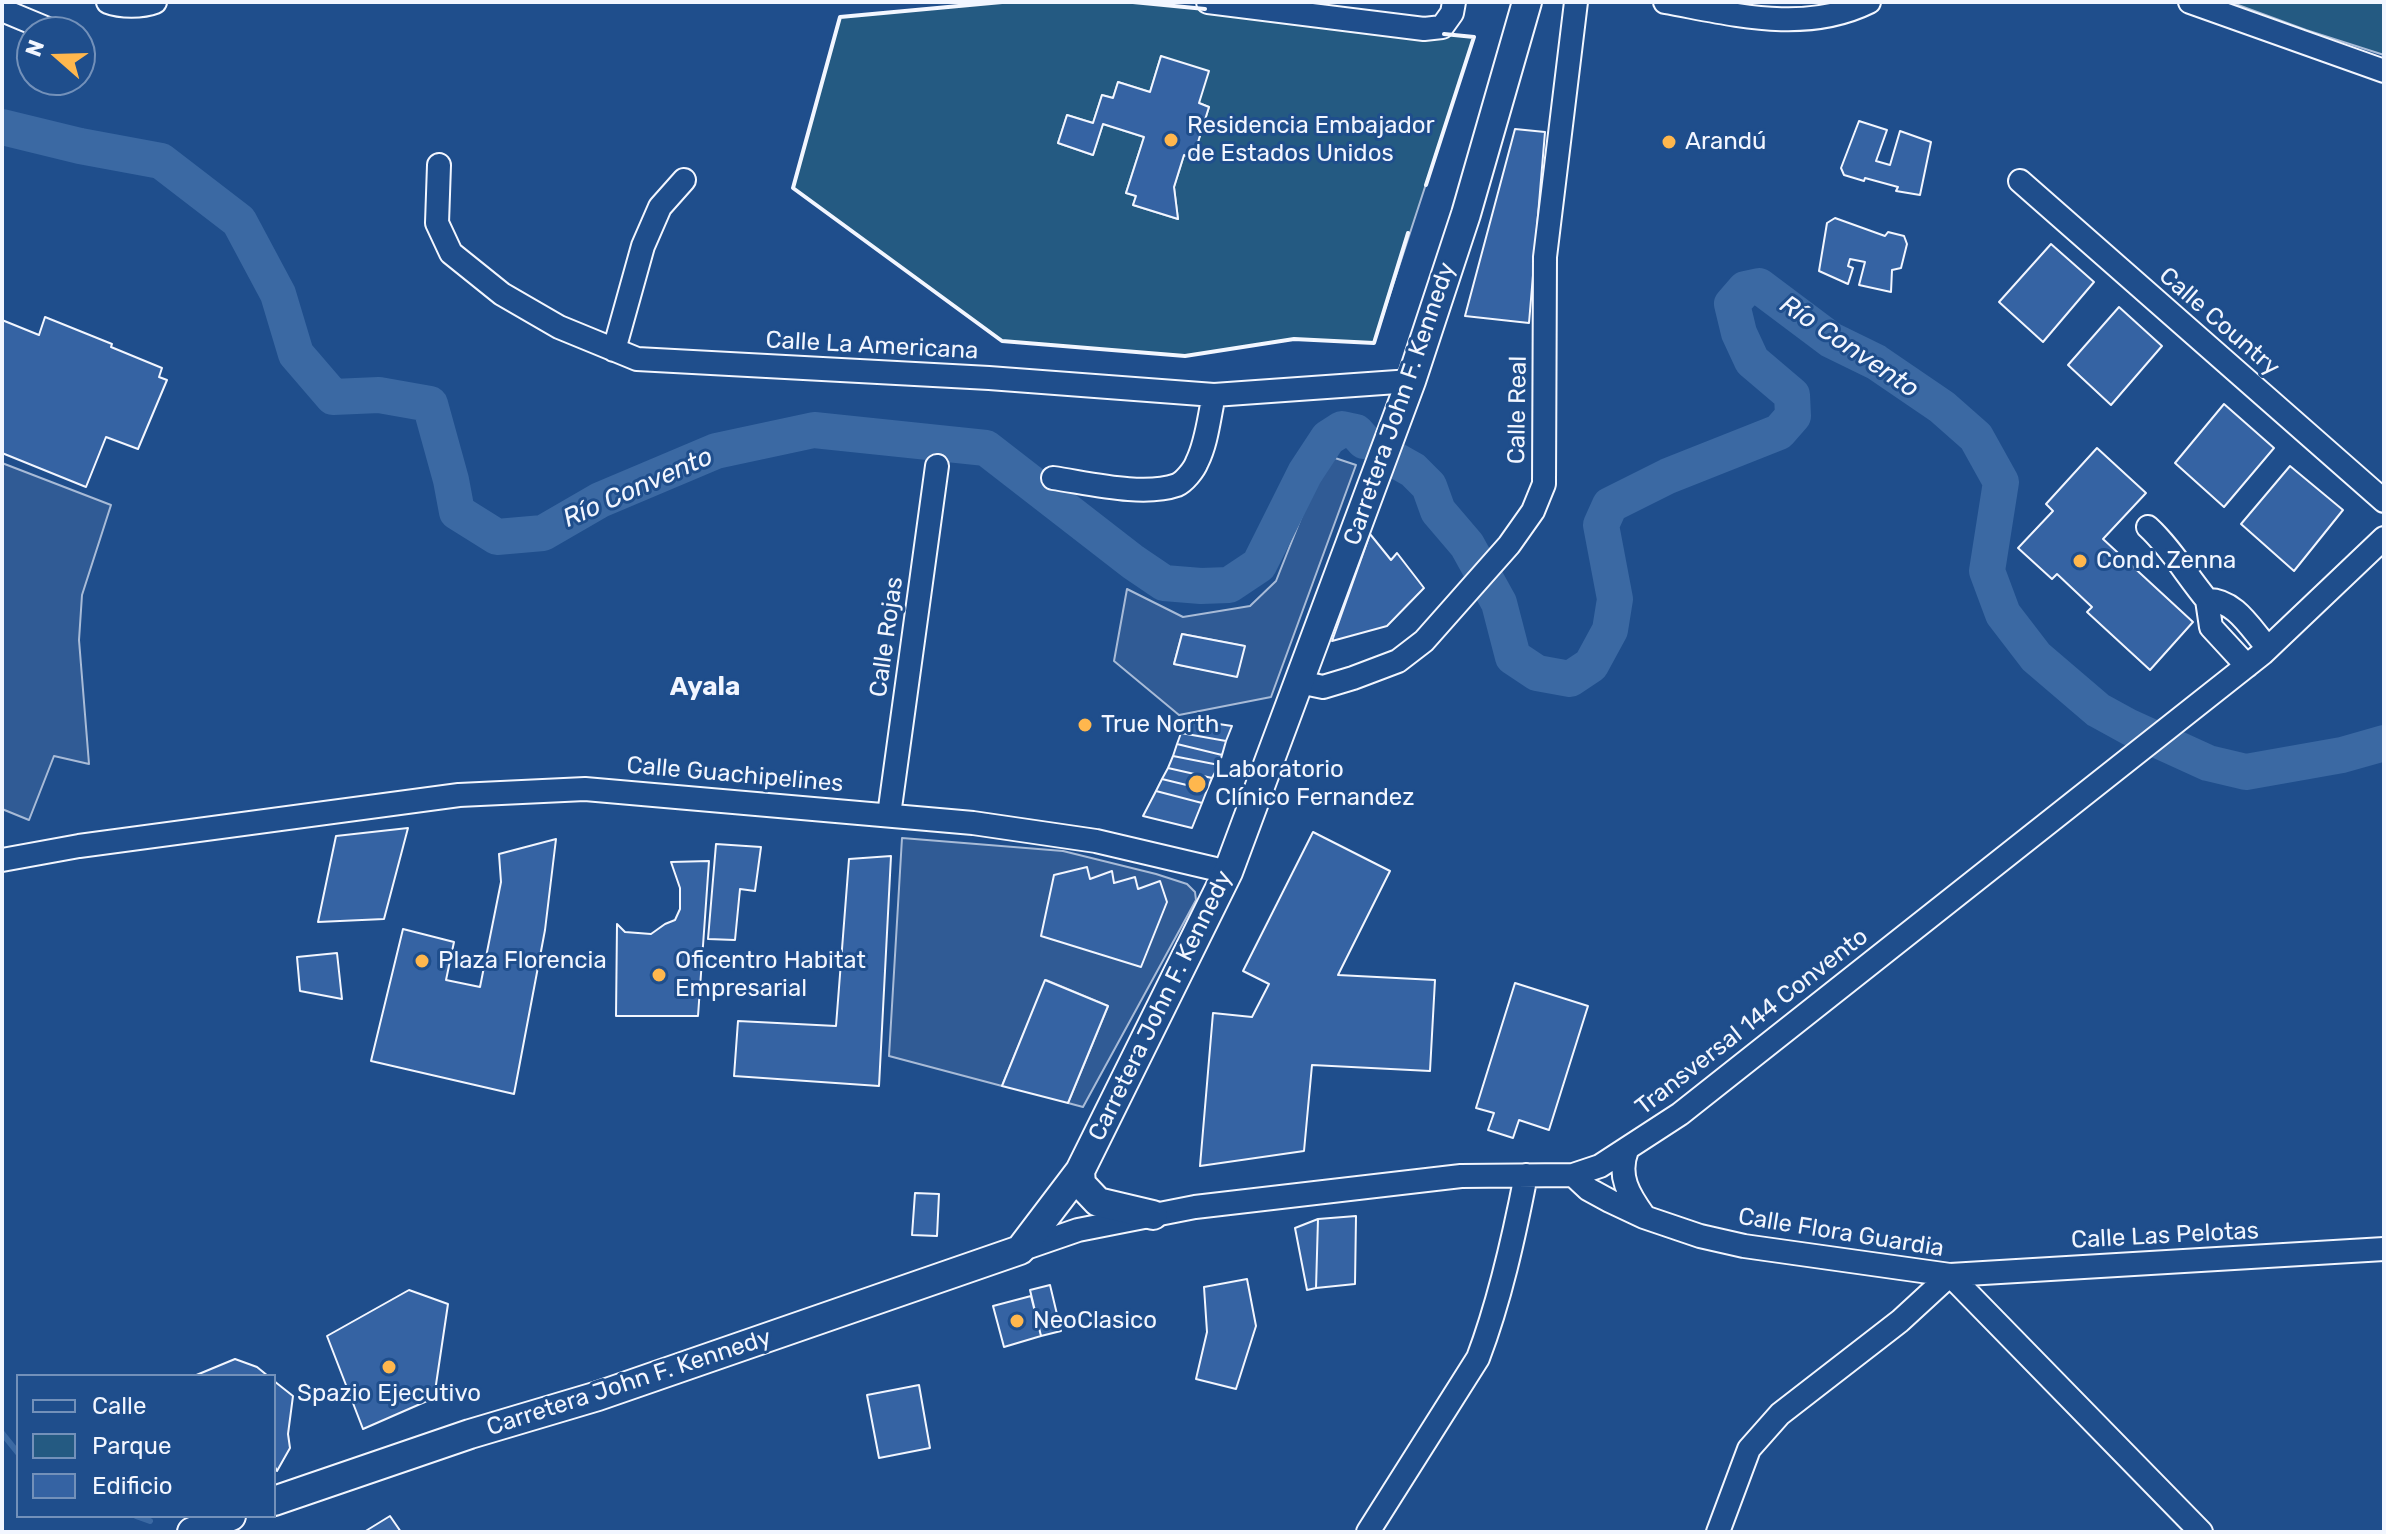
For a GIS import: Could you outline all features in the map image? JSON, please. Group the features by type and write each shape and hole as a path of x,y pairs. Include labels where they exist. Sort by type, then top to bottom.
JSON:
{"main road":[{"name":"Carretera John F. Kennedy","path":"276,1500 470,1434 612,1392 1020,1250 1080,1171 1228,872 1411,381 1470,199 1527,2"},
{"path":"1080,1171 1081,1184 1098,1202 1153,1215"},
{"path":"192,1532 226,1518"}],"street":[{"path":"108,2 115,5 155,2"},
{"path":"1208,2 1424,29 1442,27 1452,13 1454,2"},
{"name":"Calle Real","path":"1299,682 1323,687 1398,661 1424,641 1509,545 1533,511 1544,484 1545,257 1576,2"},
{"path":"1665,2 1764,20 1807,20 1869,2"},
{"path":"2190,2 2384,71"},
{"name":"Calle La Americana","path":"439,165 437,223 451,253 502,294 559,327 637,359 989,378 1214,395 1411,381"},
{"path":"614,350 643,246 660,207 684,180"},
{"name":"Calle Country","path":"2020,181 2384,501"},
{"path":"1053,478 1119,487 1161,488 1180,484 1197,465 1214,395"},
{"name":"Calle Rojas","path":"889,815 937,466"},
{"path":"2148,527 2165,543 2207,600 2211,627 2247,666"},
{"name":"Transversal 144 Convento","path":"1020,1250 1078,1230 1195,1207 1461,1176 1573,1175 1600,1166 1680,1114 2174,725 2268,648 2384,538"},
{"path":"2207,600 2231,605 2268,648"},
{"name":"Calle Guachipelines","path":"2,860 459,795 585,789 973,823 1096,841 1228,872"},
{"path":"1627,1150 1623,1160 1623,1179 1644,1217"},
{"path":"1368,1532 1478,1358 1506,1263 1526,1175"},
{"name":"Calle Flora Guardia","path":"1573,1175 1588,1189 1644,1217 1700,1236 1744,1246 1950,1275 2201,1532"},
{"name":"Calle Las Pelotas","path":"1950,1275 2384,1249"},
{"path":"1718,1532 1749,1449 1780,1414 1900,1321 1950,1275"}],"green space":[{"path":"1002,2 1133,2 1474,37 1374,343 1294,339 1185,356 1002,341 793,188 840,17","holes":["1161,56 1199,103 1209,107 1193,158 1184,155 1174,187 1178,219 1133,205 1136,196 1126,193 1144,137 1103,124 1093,155 1058,143 1067,115 1093,123 1102,95 1113,98 1118,82 1150,92"]},
{"path":"2230,2 2384,2 2384,55 2306,30"}],"shaded area":[{"path":"1326,455 1356,465 1271,697 1179,715 1114,661 1127,589 1183,617 1250,606 1276,581","holes":["1182,634 1244,646 1237,676 1174,664"]},
{"path":"2,463 111,505 82,595 79,640 89,764 54,756 29,820 2,809"},
{"path":"902,838 1063,851 1156,874 1187,884 1195,892 1196,900 1083,1107 1068,1103 1108,1006 1046,980 1002,1086 889,1056"}],"building":[{"name":"Residencia Embajador de Estados Unidos","path":"1161,56 1209,71 1199,103 1209,107 1193,158 1184,155 1174,187 1178,219 1133,205 1136,196 1126,193 1144,137 1103,124 1093,155 1058,143 1067,115 1093,123 1102,95 1113,98 1118,82 1150,92"},
{"path":"1859,121 1887,130 1876,161 1890,165 1900,131 1931,142 1920,195 1896,191 1898,187 1865,178 1864,181 1844,175 1841,168"},
{"path":"1515,129 1545,132 1529,323 1465,316"},
{"path":"1835,218 1885,236 1888,232 1904,236 1907,244 1901,268 1892,270 1891,292 1859,285 1865,262 1850,259 1848,266 1853,268 1848,284 1819,271 1827,223"},
{"path":"2051,244 2094,282 2043,342 1999,302"},
{"path":"2119,307 2162,346 2111,405 2068,365"},
{"path":"45,317 162,368 159,377 167,380 138,449 106,437 86,487 2,453 2,320 39,335"},
{"path":"2224,404 2274,448 2224,507 2175,463"},
{"name":"Cond. Zenna","path":"2097,448 2146,493 2103,539 2193,622 2150,670 2087,612 2092,607 2057,574 2052,579 2018,548 2053,511 2046,504"},
{"path":"2290,466 2343,510 2294,571 2241,524"},
{"path":"1370,534 1391,560 1397,553 1424,588 1387,626 1332,641"},
{"path":"1182,634 1245,646 1237,677 1174,664"},
{"path":"1186,719 1232,726 1226,741 1181,733"},
{"path":"1181,733 1226,741 1222,755 1177,744"},
{"path":"1177,744 1222,755 1219,765 1173,756"},
{"path":"1173,756 1219,765 1212,778 1168,768"},
{"name":"Laboratorio Clínico Fernandez","path":"1168,768 1212,778 1207,790 1162,779"},
{"path":"1162,779 1207,790 1202,803 1156,791"},
{"path":"1156,791 1202,803 1192,828 1143,816"},
{"path":"408,828 384,919 318,922 336,836"},
{"path":"1313,832 1390,871 1338,975 1435,980 1430,1071 1312,1065 1304,1151 1200,1166 1213,1013 1252,1017 1269,984 1243,971"},
{"name":"Plaza Florencia","path":"556,839 545,930 514,1094 371,1061 403,929 454,942 446,980 480,987 501,882 499,854"},
{"path":"716,844 761,847 755,891 740,889 735,940 708,939"},
{"path":"891,856 879,1086 734,1076 738,1021 836,1026 849,859"},
{"name":"Oficentro Habitat Empresarial","path":"709,861 698,1016 616,1016 617,924 625,932 651,934 675,920 680,909 680,888 671,862"},
{"path":"1087,867 1090,879 1112,871 1114,883 1135,877 1138,889 1160,881 1167,902 1141,967 1041,936 1054,875"},
{"path":"337,953 342,999 300,991 297,957"},
{"path":"1045,980 1108,1006 1068,1103 1002,1086"},
{"path":"1515,983 1588,1006 1549,1130 1519,1120 1513,1138 1488,1130 1494,1113 1476,1108"},
{"path":"915,1193 939,1194 937,1236 912,1235"},
{"path":"1356,1216 1355,1284 1316,1288 1318,1219"},
{"path":"1318,1219 1316,1288 1307,1290 1295,1228"},
{"path":"1247,1279 1256,1326 1236,1389 1196,1379 1207,1332 1204,1287"},
{"path":"1050,1285 1061,1331 1041,1336 1030,1290"},
{"name":"Spazio Ejecutivo","path":"409,1290 448,1304 434,1398 363,1429 327,1336"},
{"name":"NeoClasico","path":"1031,1296 1041,1336 1004,1347 993,1306"},
{"path":"235,1359 257,1367 266,1374 199,1374"},
{"path":"276,1383 293,1396 288,1434 290,1448 277,1471"},
{"path":"919,1385 930,1448 879,1458 867,1395"},
{"path":"390,1516 401,1532 364,1532"}],"waterway":[{"name":"Río Convento","path":"2,127 161,161 239,221 278,294 296,354 333,397 379,395 430,404 457,512 497,537 543,533 600,500 716,451 814,430 986,448 1164,583 1229,585 1259,565 1305,473 1328,438 1342,429 1356,432 1364,441"},
{"name":"Río Convento","path":"1397,461 1413,470 1429,486 1438,511 1467,545 1499,603 1513,657 1537,673 1570,679 1591,665 1610,630 1615,599 1601,525 1610,505 1668,476 1779,432 1793,416 1792,395 1752,361 1739,333 1732,304 1745,289 1759,286 1831,340 1876,362 1942,407 1976,437 2001,482 1987,571 2003,614 2036,657 2098,710 2208,763 2246,772 2342,755 2384,743"},
{"path":"2,1433 16,1450"},
{"path":"142,1518 150,1521"}],"wall":[{"path":"1002,2 840,17 793,188 1002,341 1185,356 1294,339 1374,343 1408,233"},
{"path":"1133,2 1205,9"},
{"path":"1426,185 1474,37 1444,34"}],"place":[{"name":"Residencia Embajador de Estados Unidos","path":"1171,140"},
{"name":"Arandú","path":"1669,142"},
{"name":"Cond. Zenna","path":"2080,561"},
{"name":"True North","path":"1085,725"},
{"name":"Laboratorio Clínico Fernandez","path":"1197,784"},
{"name":"Plaza Florencia","path":"422,961"},
{"name":"Oficentro Habitat Empresarial","path":"659,975"},
{"name":"NeoClasico","path":"1017,1321"},
{"name":"Spazio Ejecutivo","path":"389,1367"}],"district":[{"name":"Ayala","path":"705,687"}]}
